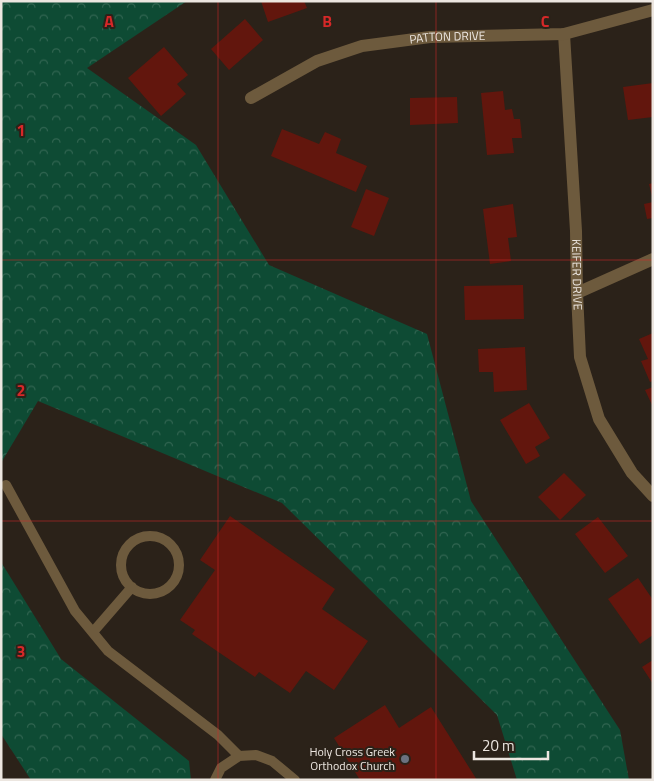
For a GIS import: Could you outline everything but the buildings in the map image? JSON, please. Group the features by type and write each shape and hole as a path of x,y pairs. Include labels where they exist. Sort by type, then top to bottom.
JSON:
{"street":[{"name":"PATTON DRIVE","path":"251,98 317,61 362,46 430,37 564,34 653,10"},
{"name":"KEIFER DRIVE","path":"564,34 576,231 580,357 599,419 632,473 653,496"},
{"path":"577,293 653,259"}],"lane":[{"path":"6,485 75,611 108,651 218,734 239,756"},
{"path":"146,536 156,536 165,540 177,554 179,563 178,573 174,581 168,588 150,594 132,587 122,571 121,562 124,552 137,539 146,536"},
{"path":"93,632 132,587"},
{"path":"215,780 221,768 239,756 256,755 272,761 295,780"}],"green space":[{"path":"1,1 187,1 87,68 196,145 269,265 427,334 471,501 620,730 629,780 517,780 497,715 282,503 38,401 1,463"},
{"path":"1,562 61,659 189,761 191,780 31,780 1,734"}],"place":[{"name":"Holy Cross Greek Orthodox Church","path":"405,759"}]}
